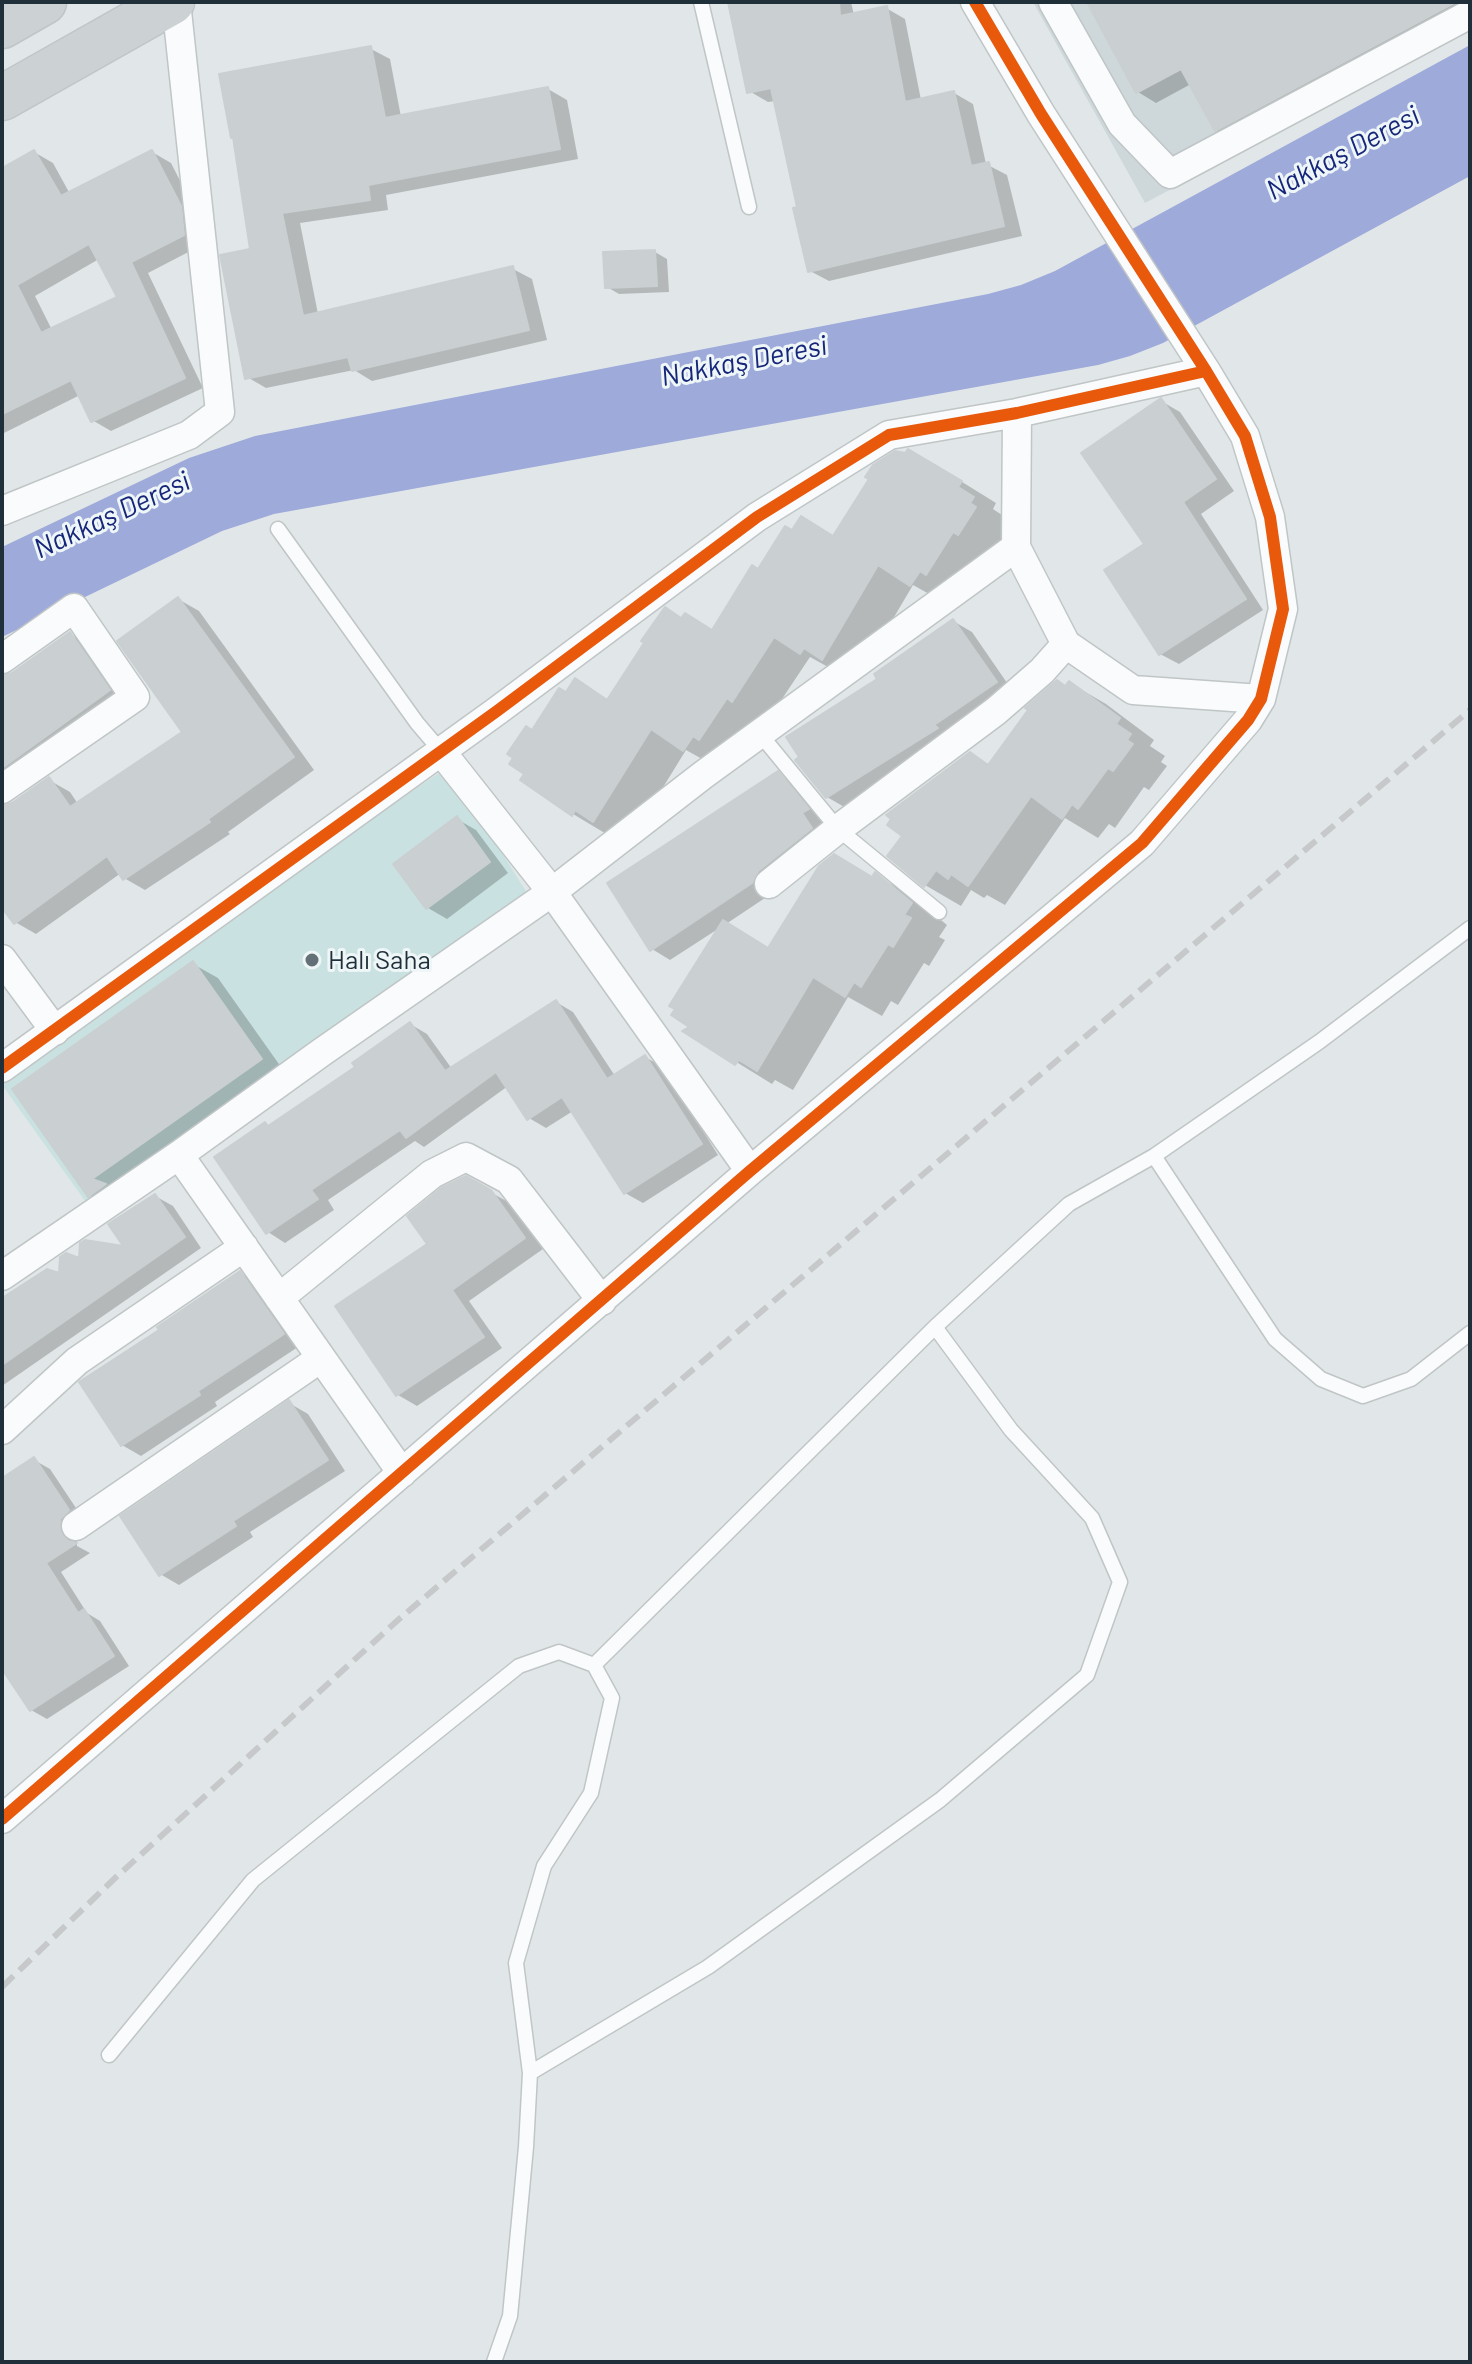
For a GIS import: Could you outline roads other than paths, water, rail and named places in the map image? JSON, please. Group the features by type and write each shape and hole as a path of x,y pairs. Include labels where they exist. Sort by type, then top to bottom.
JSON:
{"main road":[{"path":"3,21 44,2"},
{"path":"2,98 174,2"}],"street":[{"path":"2,511 189,435 220,412 174,2"},
{"path":"3,1816 750,1171 1142,843 1248,720 1261,699 1283,609 1270,517 1245,436 1041,114 975,2"},
{"path":"1053,2 1122,124 1170,174 1470,14"},
{"path":"2,1068 757,517 889,435 1017,413 1206,371"},
{"path":"1017,413 1016,547 1066,644 1133,690 1261,699"},
{"path":"2,1276 552,892 760,734 1016,547"},
{"path":"2,659 74,608 135,697 2,789"},
{"path":"769,884 996,711 1042,671 1066,644"},
{"path":"440,750 552,892 750,1171"},
{"path":"2,959 55,1031"},
{"path":"179,1155 402,1473"},
{"path":"279,1298 432,1174 466,1157 509,1180 602,1301"},
{"path":"2,1430 77,1361 244,1247"},
{"path":"76,1526 321,1358"}],"lane":[{"path":"701,2 749,207"},
{"path":"278,529 417,723 440,750"},
{"path":"760,734 838,829 939,912"},
{"path":"594,1665 935,1327 1069,1204 1154,1156 1319,1042 1470,928"},
{"path":"1154,1156 1275,1339 1321,1379 1363,1396 1411,1379 1470,1333"},
{"path":"530,2073 708,1967 940,1800 1087,1675 1120,1582 1092,1518 1011,1430 935,1327"},
{"path":"109,2055 253,1880 519,1666 559,1652 594,1665 612,1698 591,1793 544,1866 516,1963 530,2073 526,2147 510,2316 494,2362"}],"water":[{"name":"Nakkaş Deresi","path":"1470,45 1470,176 1163,343 1098,365 274,514 222,531 2,637 2,547 189,458 255,436 988,294 1021,285 1055,271"}],"railway":[{"path":"2,1987 113,1880 398,1620 1470,710"}],"place":[{"name":"Halı Saha","path":"312,960"}]}
